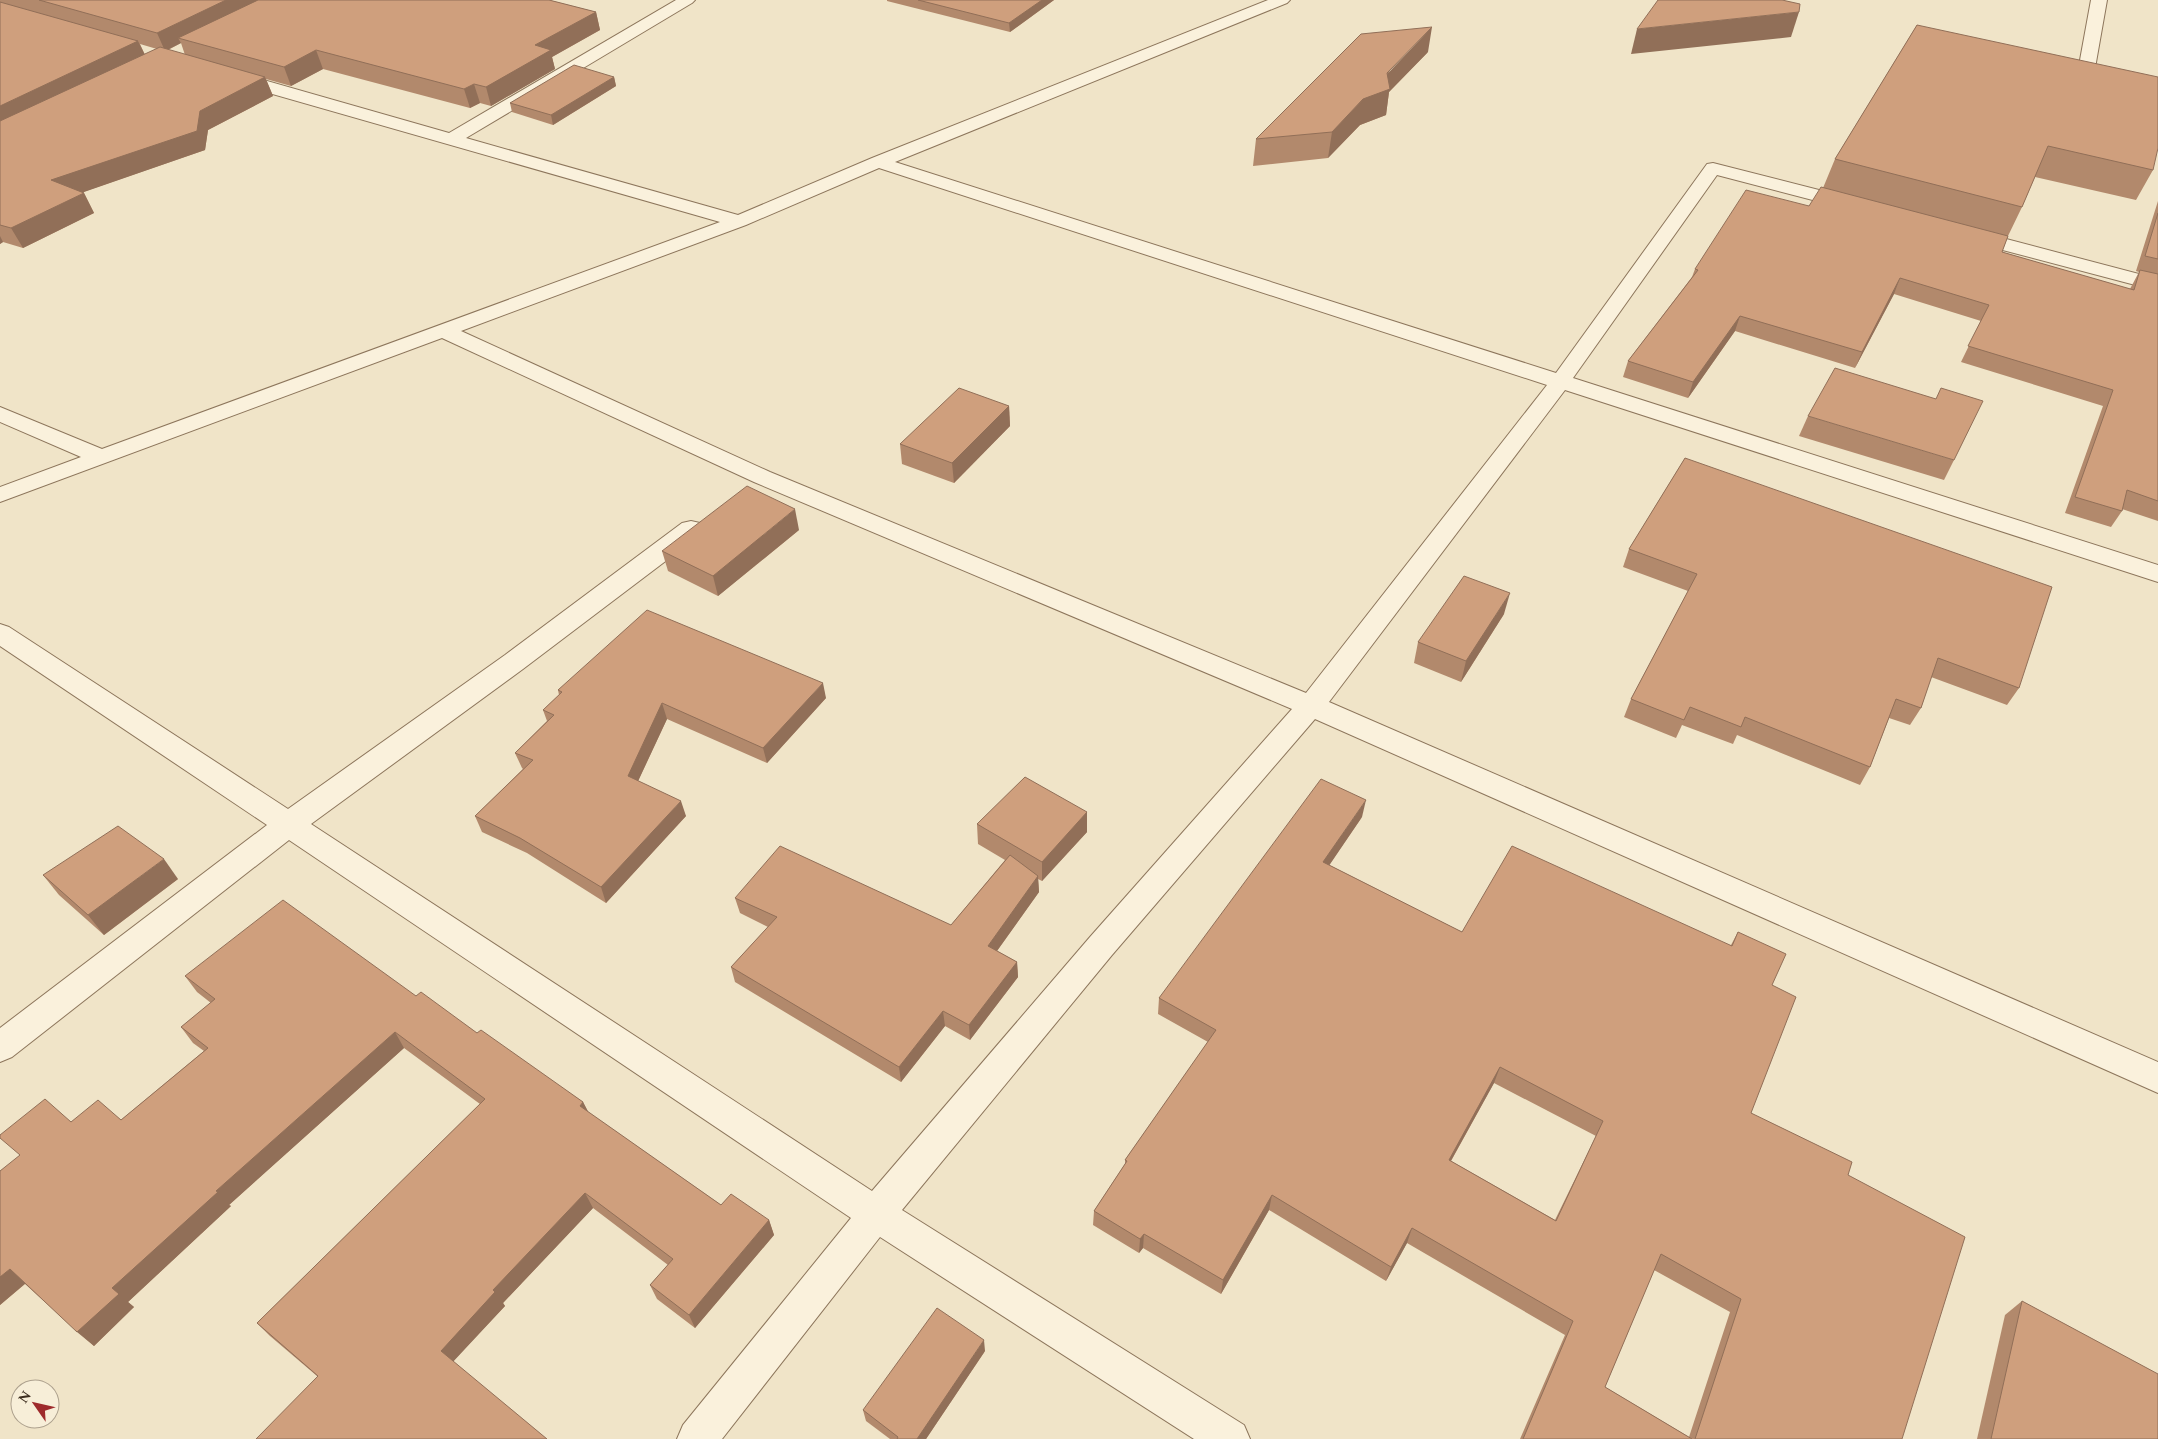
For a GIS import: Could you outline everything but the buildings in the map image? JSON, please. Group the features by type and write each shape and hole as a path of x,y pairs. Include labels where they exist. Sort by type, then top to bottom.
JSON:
{"street":[{"path":"451,139 687,0"},
{"path":"0,495 739,221 878,162 1282,0"},
{"path":"2099,0 2086,70 2158,86"},
{"path":"215,72 739,221"},
{"path":"878,162 2158,574"},
{"path":"697,1439 876,1214 1100,946 1311,706 1560,382 1713,168 1864,208"},
{"path":"1950,230 2158,285"},
{"path":"443,331 762,477 1311,706 2158,1078"},
{"path":"0,414 101,457"},
{"path":"738,495 762,477"},
{"path":"0,1047 288,825 506,668 714,512"},
{"path":"0,632 876,1214 1230,1439"}]}
